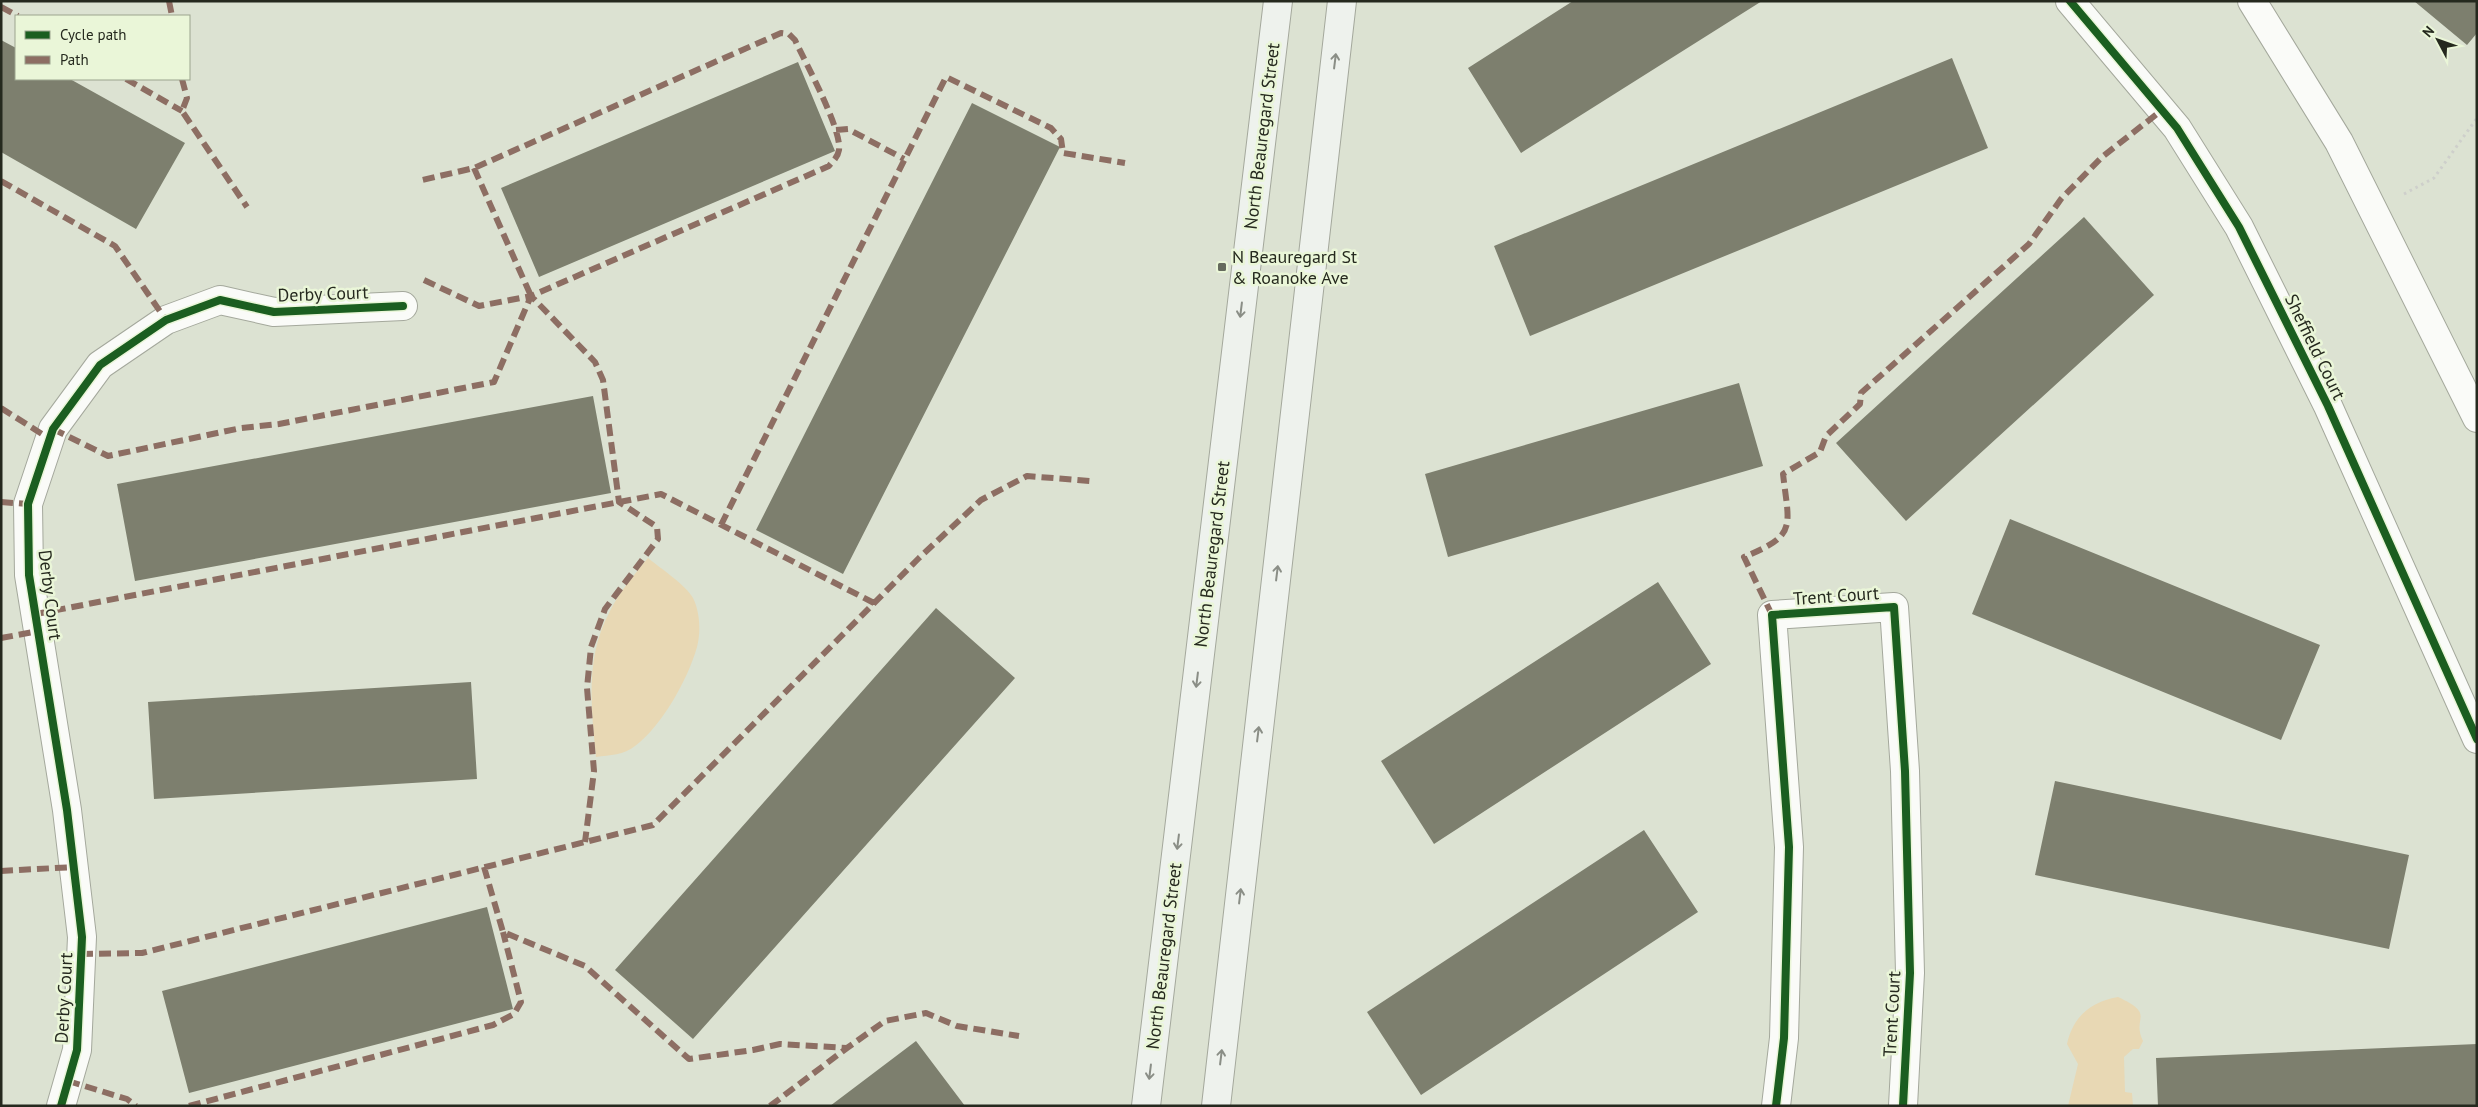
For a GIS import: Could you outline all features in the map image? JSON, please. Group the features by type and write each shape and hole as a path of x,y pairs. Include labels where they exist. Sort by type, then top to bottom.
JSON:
{"main road":[{"name":"North Beauregard Street","path":"1146,1106 1278,1"},
{"path":"1216,1106 1342,1"}],"street":[{"name":"Sheffield Court","path":"2070,1 2177,128 2239,227 2328,406 2477,739"},
{"path":"2252,1 2339,142 2375,210 2477,418"},
{"name":"Derby Court","path":"61,1106 76,1050 82,937 65,801 28,575 28,504 55,425 100,365 166,320 220,300 274,312 403,306"},
{"name":"Trent Court","path":"1776,1106 1784,1038 1789,847 1772,615 1894,606 1905,771 1910,973 1902,1106"}],"path":[{"path":"2375,210 2434,178 2477,118"}],"shaded area":[{"path":"648,558 679,582 693,598 699,622 697,647 681,687 655,727 635,746 626,751 596,757 592,682 597,646 602,628 614,604"},
{"path":"2118,997 2137,1008 2141,1017 2140,1033 2143,1041 2139,1049 2133,1049 2124,1057 2125,1092 2132,1093 2133,1106 2068,1106 2078,1064 2067,1044 2070,1034 2084,1012 2108,999"}],"building":[{"path":"1573,1 1762,1 1521,153 1468,68"},
{"path":"2414,1 2477,1 2477,33 2467,45"},
{"path":"1,40 15,47 15,80 72,80 185,143 136,229 1,152"},
{"path":"1952,58 1988,148 1530,336 1494,246"},
{"path":"798,62 835,151 539,277 501,188"},
{"path":"972,103 1060,147 843,574 756,530"},
{"path":"2084,217 2154,295 1906,521 1836,443"},
{"path":"1739,383 1763,466 1448,557 1425,474"},
{"path":"593,396 611,493 135,581 117,484"},
{"path":"2010,519 2320,645 2281,740 1972,614"},
{"path":"1658,582 1711,664 1434,844 1381,761"},
{"path":"936,608 1015,678 693,1039 615,970"},
{"path":"471,682 477,779 154,799 148,702"},
{"path":"2055,781 2409,855 2389,949 2035,875"},
{"path":"1644,830 1698,912 1421,1095 1367,1012"},
{"path":"487,907 513,1009 189,1093 162,991"},
{"path":"916,1041 965,1106 830,1106"},
{"path":"2477,1044 2477,1106 2158,1106 2156,1058"}],"marked path":[{"path":"169,1 172,15"},
{"path":"1,7 16,15"},
{"path":"53,429 108,456 241,428 279,424 494,382 531,296 829,166 839,150 835,127 795,40 789,34 781,33 474,168 422,180"},
{"path":"721,525 946,77 1051,128 1061,139 1063,153 1125,163"},
{"path":"128,80 182,111"},
{"path":"182,80 187,98 182,111 247,207"},
{"path":"1772,615 1744,557 1774,542 1782,535 1786,527 1788,518 1783,474 1820,452 1826,436 1860,404 1861,393 2029,244 2061,199 2102,157 2162,110"},
{"path":"836,130 848,129 904,159"},
{"path":"474,168 531,296"},
{"path":"1,181 115,246 166,320"},
{"path":"424,280 479,306 531,296 595,362 603,380 619,502 657,527 658,539 605,609 591,647 587,688 594,771 585,842"},
{"path":"1,408 50,439"},
{"path":"81,954 142,953 653,825 919,558 981,500 1027,476 1090,481"},
{"path":"36,614 661,494 874,603"},
{"path":"1,502 28,504"},
{"path":"1,638 39,631"},
{"path":"1,871 74,867"},
{"path":"484,867 503,932 585,966 689,1059 753,1050 780,1044 847,1048 885,1021 926,1013 957,1026 1019,1036"},
{"path":"189,1106 493,1025 514,1014 521,1002 503,932"},
{"path":"770,1106 847,1048"},
{"path":"68,1081 127,1099 136,1106"}],"cycle path":[{"path":"2070,1 2177,128 2239,227 2328,406 2477,739"},
{"path":"61,1106 77,1050 82,937 67,810 29,575 28,504 53,429 100,365 166,320 220,300 274,312 403,306"},
{"path":"1776,1106 1784,1038 1789,847 1772,615 1894,607 1905,771 1910,973 1903,1106"}],"place":[{"name":"N Beauregard St & Roanoke Ave","path":"1222,267"}]}
